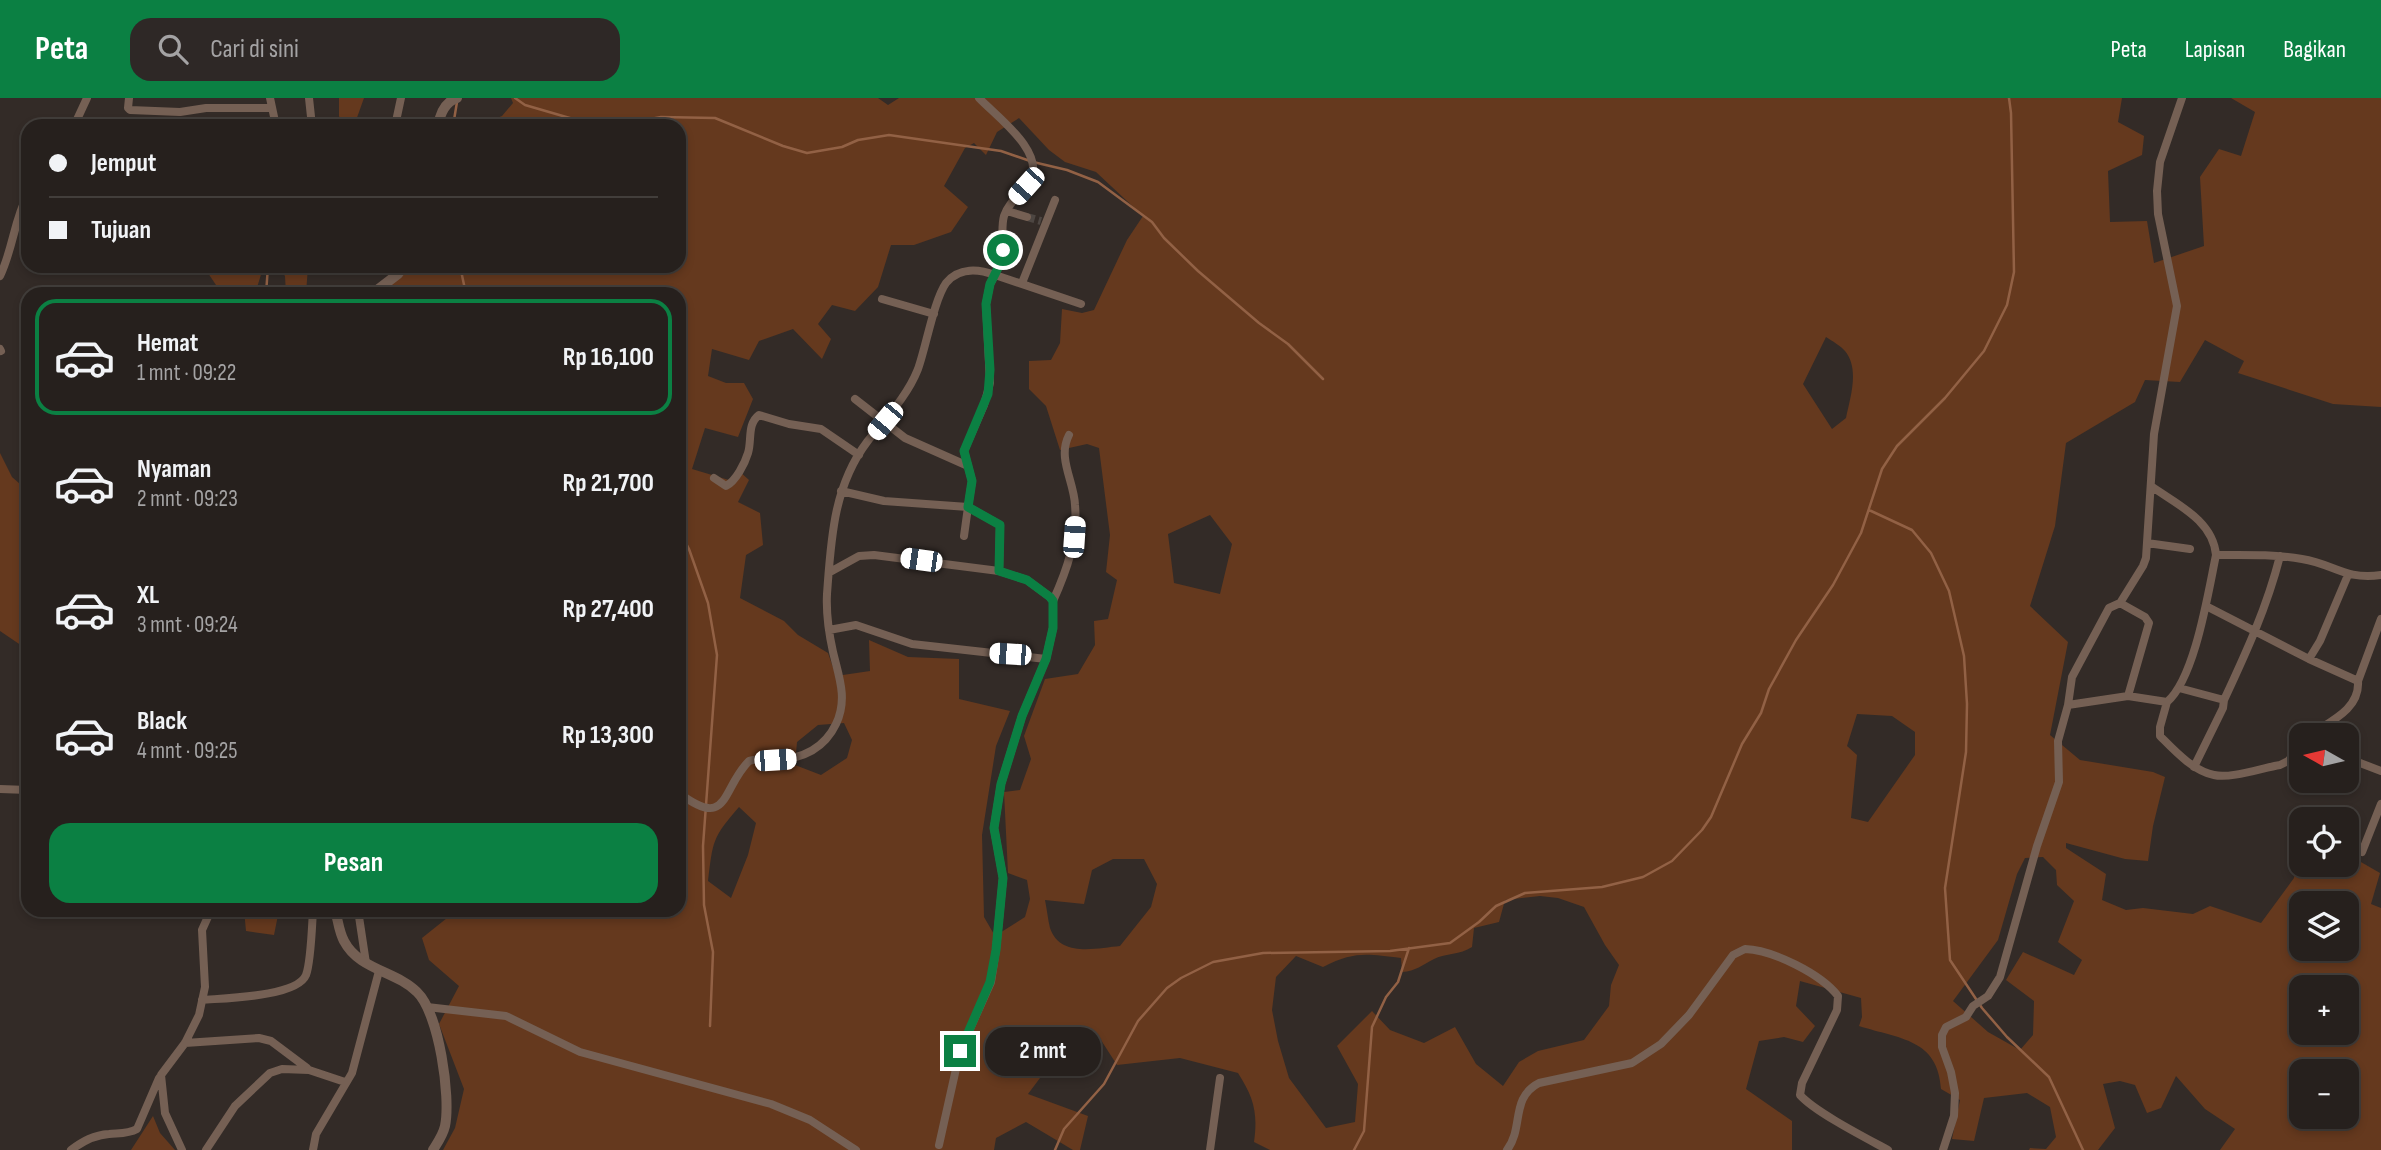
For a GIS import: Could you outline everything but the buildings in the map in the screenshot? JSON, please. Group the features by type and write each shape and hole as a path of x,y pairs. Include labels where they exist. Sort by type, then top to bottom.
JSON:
{"street":[{"path":"77,119 87,98"},
{"path":"129,98 130,110 180,112 197,109 272,108"},
{"path":"196,98 197,109"},
{"path":"270,98 274,119"},
{"path":"309,98 311,119"},
{"path":"396,119 401,98"},
{"path":"964,536 972,481 964,457 965,446 984,405 989,383 986,304 990,284 1003,250 1003,220 1026,186 1034,168 1030,152 979,98"},
{"path":"1943,1150 1954,1116 1955,1093 1942,1047 1942,1035 1947,1027 1966,1017 1973,1006 1988,996 2000,977 2037,846 2055,797 2060,772 2059,734 2074,672 2109,608 2120,603 2143,566 2160,398 2176,306 2158,214 2157,191 2160,162 2182,98"},
{"path":"440,119 452,99"},
{"path":"1022,283 1055,200"},
{"path":"0,276 11,249 21,210"},
{"path":"1007,211 1027,217"},
{"path":"686,797 705,809 718,806 749,761 792,758 809,753 822,744 836,724 843,696 829,630 827,596 835,507 859,455 909,388 947,282 955,276 974,270 1022,283 1081,304"},
{"path":"381,287 399,273"},
{"path":"882,299 934,314"},
{"path":"855,399 905,438 968,466"},
{"path":"714,478 726,486 734,480 749,452 751,428 754,418 759,415 789,424 821,429 859,455"},
{"path":"939,1145 960,1051 990,982 996,950 1003,878 994,828 1001,784 1022,716 1046,659 1053,628 1053,601 1070,561 1075,503 1067,475 1065,451 1069,435"},
{"path":"2151,486 2200,521 2215,546 2216,555 2201,626 2177,694 2167,702 2160,727 2161,736 2194,766 2216,776 2280,765 2289,760"},
{"path":"841,491 884,501 968,507 1000,525 999,571"},
{"path":"2147,543 2190,549"},
{"path":"830,572 859,556 874,555 999,571 1027,580 1053,601"},
{"path":"2216,555 2306,559 2348,575 2381,575"},
{"path":"2194,766 2223,708 2255,633 2280,556"},
{"path":"2309,659 2320,641 2348,575"},
{"path":"2120,603 2145,617 2149,623 2127,696"},
{"path":"2206,606 2255,633 2358,681"},
{"path":"2328,723 2354,702 2358,681 2381,619"},
{"path":"829,630 856,625 912,643 1046,659"},
{"path":"2179,688 2224,701"},
{"path":"2068,705 2127,696 2167,702"},
{"path":"2359,763 2381,771"},
{"path":"0,789 21,790"},
{"path":"2362,852 2381,804"},
{"path":"71,1150 95,1136 123,1134 137,1129 161,1075 185,1043 196,1022 202,1000 205,970 202,930 208,917"},
{"path":"202,1000 269,993 299,983 306,974 312,917"},
{"path":"337,917 347,947 379,971 408,984 427,1007 444,1065 447,1100 444,1129 433,1150"},
{"path":"359,917 366,963"},
{"path":"1507,1150 1514,1137 1522,1097 1526,1091 1539,1083 1632,1063 1661,1044 1689,1015 1733,956 1745,948 1784,960 1820,979 1838,996 1837,1010 1801,1083 1800,1095 1887,1150"},
{"path":"313,1150 316,1134 352,1073 379,971"},
{"path":"427,1007 506,1016 580,1052 771,1104 810,1120 856,1150"},
{"path":"185,1043 259,1038 271,1041 309,1070"},
{"path":"206,1150 235,1106 266,1076 282,1069 309,1070 345,1082"},
{"path":"161,1075 165,1113 182,1150"},
{"path":"1210,1150 1220,1078"}],"shaded area":[{"path":"339,98 364,98 356,119 340,119"},
{"path":"511,98 878,98 888,105 899,98 2122,98 2118,122 2144,136 2142,155 2108,171 2110,222 2147,221 2154,263 2204,246 2200,177 2219,149 2241,156 2255,112 2231,98 2381,98 2381,407 2333,404 2238,373 2244,361 2205,340 2180,382 2145,380 2135,402 2066,443 2055,526 2030,606 2068,642 2050,735 2080,760 2153,772 2165,777 2148,861 2125,859 2066,843 2066,848 2106,874 2102,900 2126,910 2143,908 2193,914 2210,906 2261,923 2294,877 2359,877 2359,861 2380,873 2371,904 2381,908 2381,1150 2220,1150 2235,1129 2205,1109 2176,1076 2161,1108 2147,1113 2135,1085 2120,1081 2103,1084 2115,1128 2098,1150 2029,1150 2046,1149 2056,1137 2050,1107 2027,1093 1984,1098 1974,1141 1952,1139 1960,1100 1941,1089 1933,1060 1925,1051 1902,1038 1859,1026 1862,1017 1861,998 1800,981 1796,1006 1815,1026 1803,1042 1784,1037 1759,1041 1746,1089 1792,1121 1792,1150 1270,1150 1254,1142 1254,1106 1238,1073 1180,1058 1117,1065 1099,1037 1046,1070 1028,1094 1088,1116 1080,1150 1073,1150 1026,1122 996,1138 994,1150 443,1150 455,1128 464,1089 439,1024 459,986 429,960 422,938 448,917 686,917 686,287 386,287 403,273 686,273 686,119 494,119 502,116 513,103","holes":["1019,118 1049,150 1065,162 1096,172 1143,216 1127,240 1094,310 1082,313 1062,309 1060,343 1051,360 1029,361 1029,389 1046,406 1060,450 1087,444 1099,448 1110,535 1106,572 1117,580 1108,619 1094,621 1095,645 1078,674 1045,679 1024,736 1031,759 1020,790 1004,792 1008,873 1027,880 1030,899 1025,917 995,936 984,917 982,835 996,746 1010,711 959,699 959,659 908,657 869,640 870,671 836,676 828,653 798,635 784,621 740,598 746,555 763,545 760,513 738,502 749,480 739,471 732,481 692,469 705,428 738,437 753,399 744,383 726,383 708,376 712,349 749,360 759,341 793,329 822,359 831,339 818,324 832,305 855,311 878,287 891,245 914,245 951,232 968,207 944,186 965,148 974,143 986,155 997,132","1826,337 1839,345 1850,358 1853,375 1846,418 1832,429 1803,384","1210,515 1232,544 1220,594 1174,583 1168,534","1857,714 1892,716 1915,732 1915,755 1868,822 1851,818 1857,755 1847,746","844,723 852,740 847,758 821,775 795,765 797,742 818,725","739,807 756,823 748,855 731,898 708,881 715,841 723,826","2043,857 2056,870 2057,885 2074,901 2058,942 2082,960 2074,975 2023,952 2006,980 2034,1001 2033,1035 2020,1050 1988,1032 1953,1001 1998,940 2017,874 2025,858","1113,859 1144,859 1157,884 1151,907 1120,946 1090,949 1070,947 1062,944 1050,928 1045,900 1084,904 1092,870","1540,896 1558,898 1584,907 1619,965 1611,985 1609,1006 1584,1040 1538,1051 1519,1062 1503,1086 1476,1064 1455,1027 1424,1043 1390,1030 1372,1011 1337,1046 1358,1084 1355,1122 1326,1128 1289,1078 1272,1010 1276,977 1296,956 1323,967 1353,956 1379,955 1401,958 1402,972 1411,970 1439,957 1472,947 1474,928 1499,922 1505,900"]},
{"path":"208,273 261,273 257,287 217,287"},
{"path":"283,273 308,273 306,287 286,287"},
{"path":"0,453 12,477 21,485 21,645 0,631"},
{"path":"245,917 278,917 274,935 246,931"},
{"path":"153,1116 160,1133 175,1150 131,1150"}],"waterway":[{"path":"515,98 525,105 573,119"},
{"path":"1055,1150 1064,1129 1104,1084 1138,1021 1167,988 1213,962 1263,953 1390,951 1450,943 1496,906 1525,893 1602,887 1643,877 1672,861 1702,830 1711,817 1742,744 1761,713 1769,689 1796,640 1833,585 1861,533 1882,469 1897,446 1945,398 1984,351 2007,305 2014,272 2009,98"},
{"path":"454,119 457,102"},
{"path":"650,119 715,118 807,153 889,135 1001,151 1067,170 1098,182 1152,222 1164,238 1198,271 1288,344 1323,379"},
{"path":"266,287 268,273"},
{"path":"462,273 464,287"},
{"path":"1869,510 1912,530 1931,553 1949,591 1964,656 1966,752 1945,888 1950,960 1982,1008 2007,1037 2049,1077 2083,1150"},
{"path":"686,543 708,603 717,655 703,846 704,905 713,952 710,1026"},
{"path":"1354,1150 1364,1131 1372,1027 1386,997 1398,982 1409,948"}],"tunnel":[{"path":"1027,217 1041,221"}],"route":[{"path":"960,1051 990,982 996,950 1003,878 994,828 1001,784 1022,716 1046,659 1053,628 1053,601 1050,597 1027,580 999,571 1000,525 968,507 972,481 964,451 968,436 988,394 990,370 986,304 990,284 1003,250"}]}
